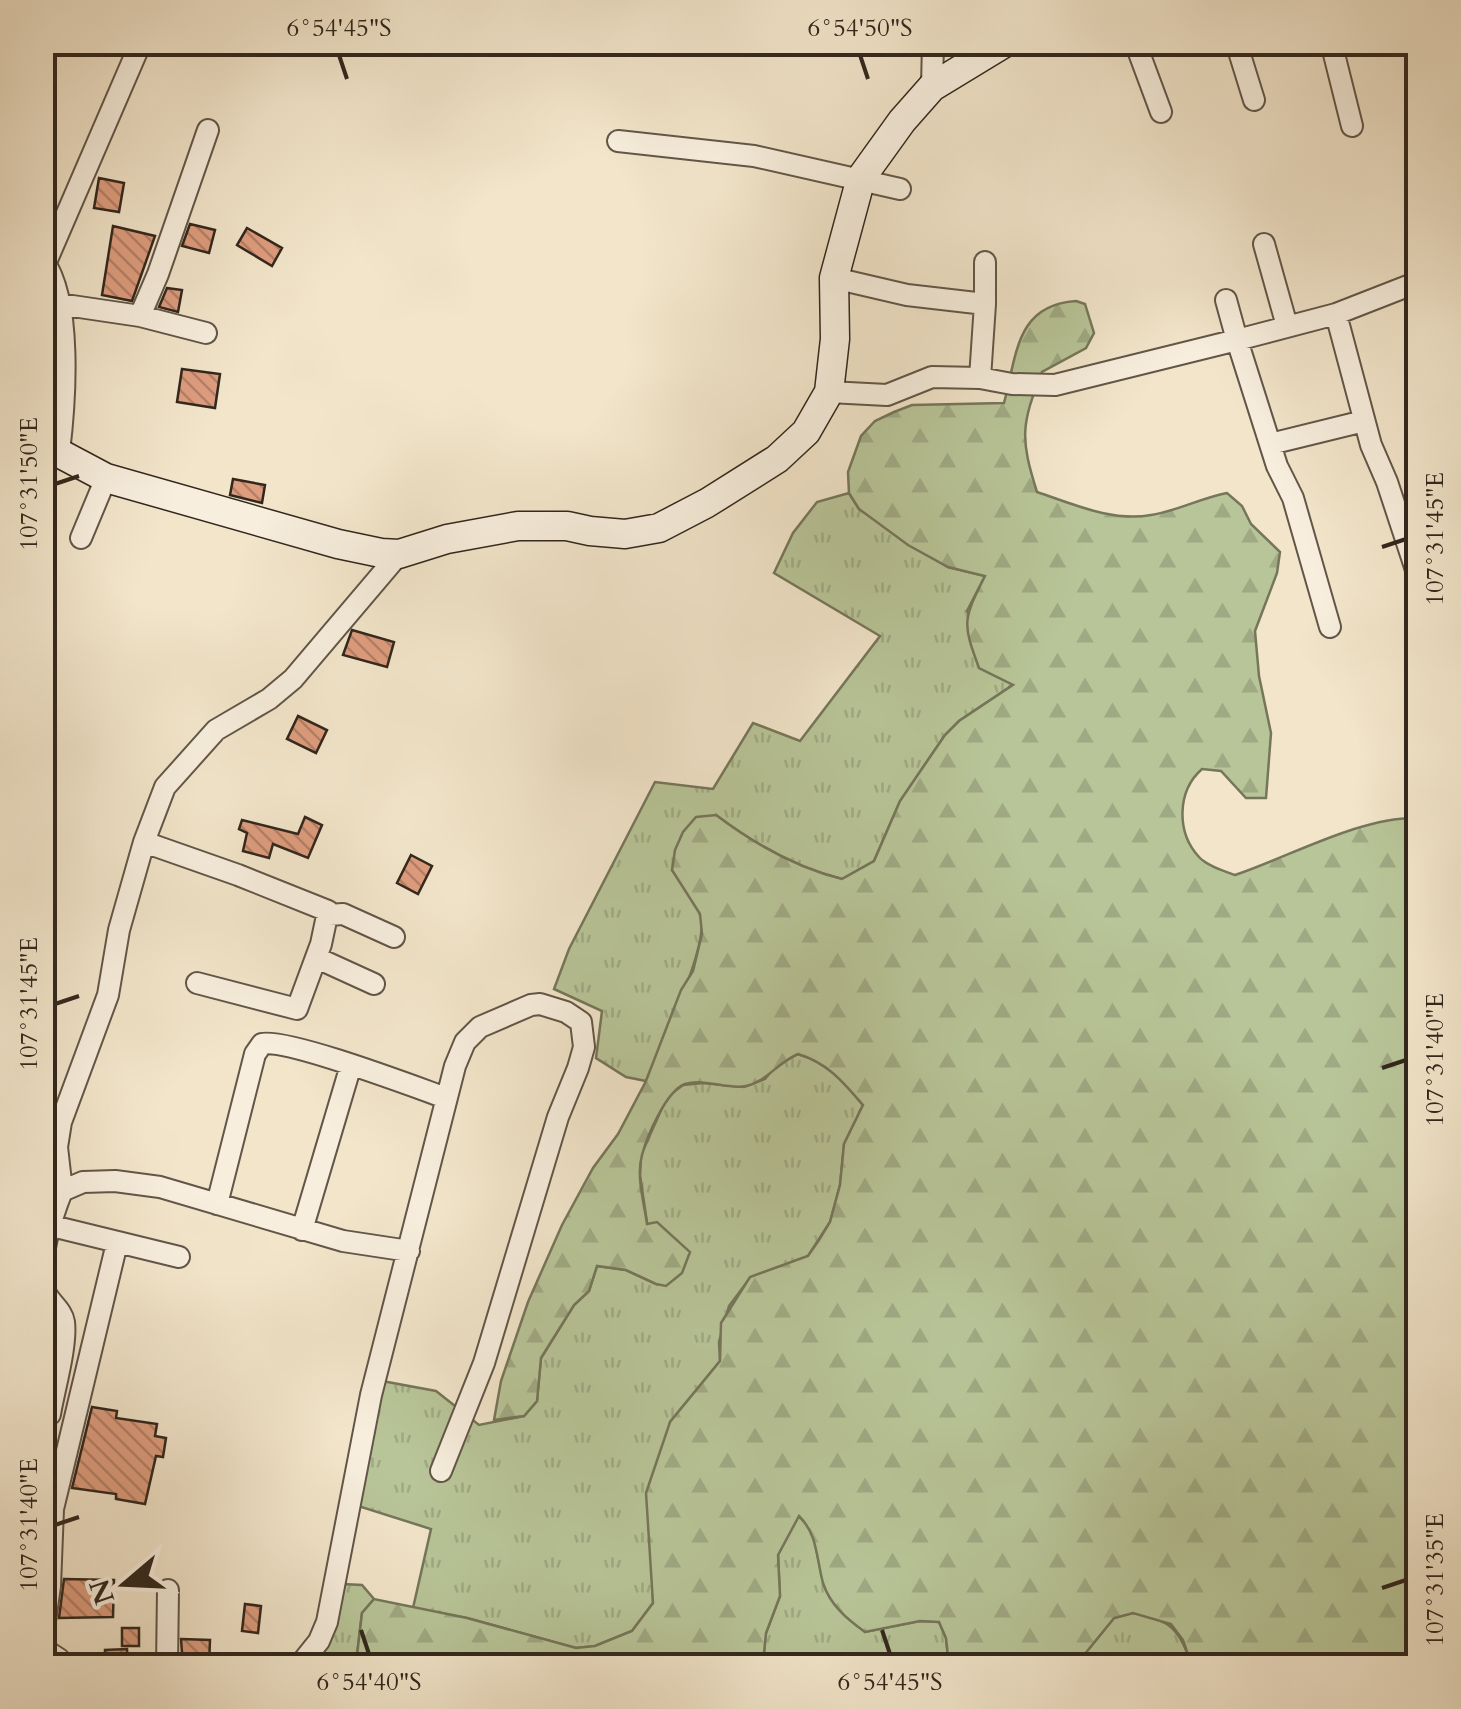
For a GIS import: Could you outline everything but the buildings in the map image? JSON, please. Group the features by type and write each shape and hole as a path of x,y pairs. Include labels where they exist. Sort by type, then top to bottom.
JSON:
{"street":[{"path":"141,42 44,261 54,276 59,304 65,379 51,448 106,478 338,544 400,554 447,539 518,526 567,526 625,534 659,528 707,503 795,445 820,412 829,392 835,339 834,278 861,178 932,87 1006,42"},
{"path":"932,87 933,42"},
{"path":"1135,42 1160,112"},
{"path":"1236,42 1254,100"},
{"path":"1330,42 1352,126"},
{"path":"140,316 208,130"},
{"path":"618,142 716,150 900,188"},
{"path":"1264,244 1288,326"},
{"path":"980,378 986,304 984,262"},
{"path":"834,278 906,294 986,304"},
{"path":"829,392 887,395 932,377 1054,384 1336,314 1418,282"},
{"path":"1226,300 1276,466 1293,498 1330,627"},
{"path":"59,304 140,316 206,333"},
{"path":"1336,314 1364,420 1418,576"},
{"path":"1270,444 1364,420"},
{"path":"81,538 106,478"},
{"path":"42,1418 50,1414 64,1330 62,1315 44,1289 48,1225 62,1191 57,1162 58,1131 108,995 119,930 144,842 166,786 216,730 269,699 292,679 400,554"},
{"path":"144,842 324,907 329,915 302,1002 294,1010 198,983"},
{"path":"329,915 343,914 394,937"},
{"path":"316,958 374,984"},
{"path":"300,1666 328,1622 371,1395 446,1098 465,1042 480,1027 540,1004 566,1012 581,1022 584,1047 558,1117 484,1363 442,1471"},
{"path":"217,1204 255,1054 262,1044 270,1042 351,1065 446,1098"},
{"path":"302,1230 351,1065"},
{"path":"62,1191 84,1182 115,1181 160,1187 343,1241 409,1252"},
{"path":"48,1225 179,1257"},
{"path":"60,1666 59,1660 42,1645 50,1586 53,1509 117,1243"},
{"path":"167,1666 168,1590"}],"green space":[{"path":"1076,301 1085,304 1094,333 1086,348 1042,372 1027,419 1026,444 1037,492 1093,511 1136,517 1227,493 1280,552 1277,573 1255,631 1259,676 1271,733 1266,798 1246,798 1221,771 1202,769 1188,789 1182,812 1192,847 1206,863 1235,875 1350,830 1418,818 1418,1666 1192,1666 1183,1640 1171,1624 1133,1613 1114,1618 1075,1666 949,1666 946,1638 939,1622 920,1621 865,1632 840,1611 826,1591 813,1539 799,1516 778,1555 780,1596 766,1633 764,1653 768,1666 360,1666 357,1655 362,1613 374,1599 467,1618 576,1648 595,1646 632,1631 653,1603 646,1493 670,1422 720,1361 721,1323 750,1277 808,1256 830,1222 840,1185 844,1144 863,1105 826,1068 798,1054 760,1081 746,1086 693,1083 678,1088 653,1126 640,1172 647,1224 657,1222 690,1252 682,1273 666,1286 626,1270 597,1266 589,1291 574,1305 541,1358 537,1401 524,1416 494,1420 501,1381 528,1302 562,1225 646,1081 681,990 693,971 702,934 700,914 672,870 683,832 696,817 716,815 776,853 842,879 874,861 900,801 945,735 1013,685 979,668 970,640 969,612 985,576 948,567 908,545 859,509 849,493 848,472 861,436 875,421 912,405 1004,403 1017,350 1030,322 1056,305"},
{"path":"849,493 859,509 948,567 985,576 967,611 1014,684 945,735 900,801 874,861 842,879 776,853 716,815 672,870 701,918 690,974 646,1081 626,1077 596,1058 602,1011 554,989 569,949 655,782 713,789 753,723 800,741 880,636 774,573 793,533 817,502"},
{"path":"798,1054 826,1068 863,1105 844,1144 840,1185 830,1222 808,1256 750,1278 729,1306 719,1342 720,1361 670,1422 652,1557 653,1603 632,1631 595,1646 576,1648 467,1618 413,1608 431,1529 358,1506 382,1381 436,1391 479,1425 524,1416 537,1401 541,1358 574,1305 589,1291 597,1266 626,1270 656,1284 640,1175 641,1155 667,1097 683,1085 744,1087 765,1079 778,1063"},
{"path":"798,1515 812,1530 824,1586 865,1632 920,1621 939,1622 946,1638 949,1666 768,1666 764,1653 766,1633 780,1596 778,1555"},
{"path":"342,1584 362,1585 374,1599 362,1613 357,1655 360,1666 314,1666 332,1632"},
{"path":"1133,1613 1157,1619 1172,1628 1192,1666 1075,1666 1114,1618"}]}
